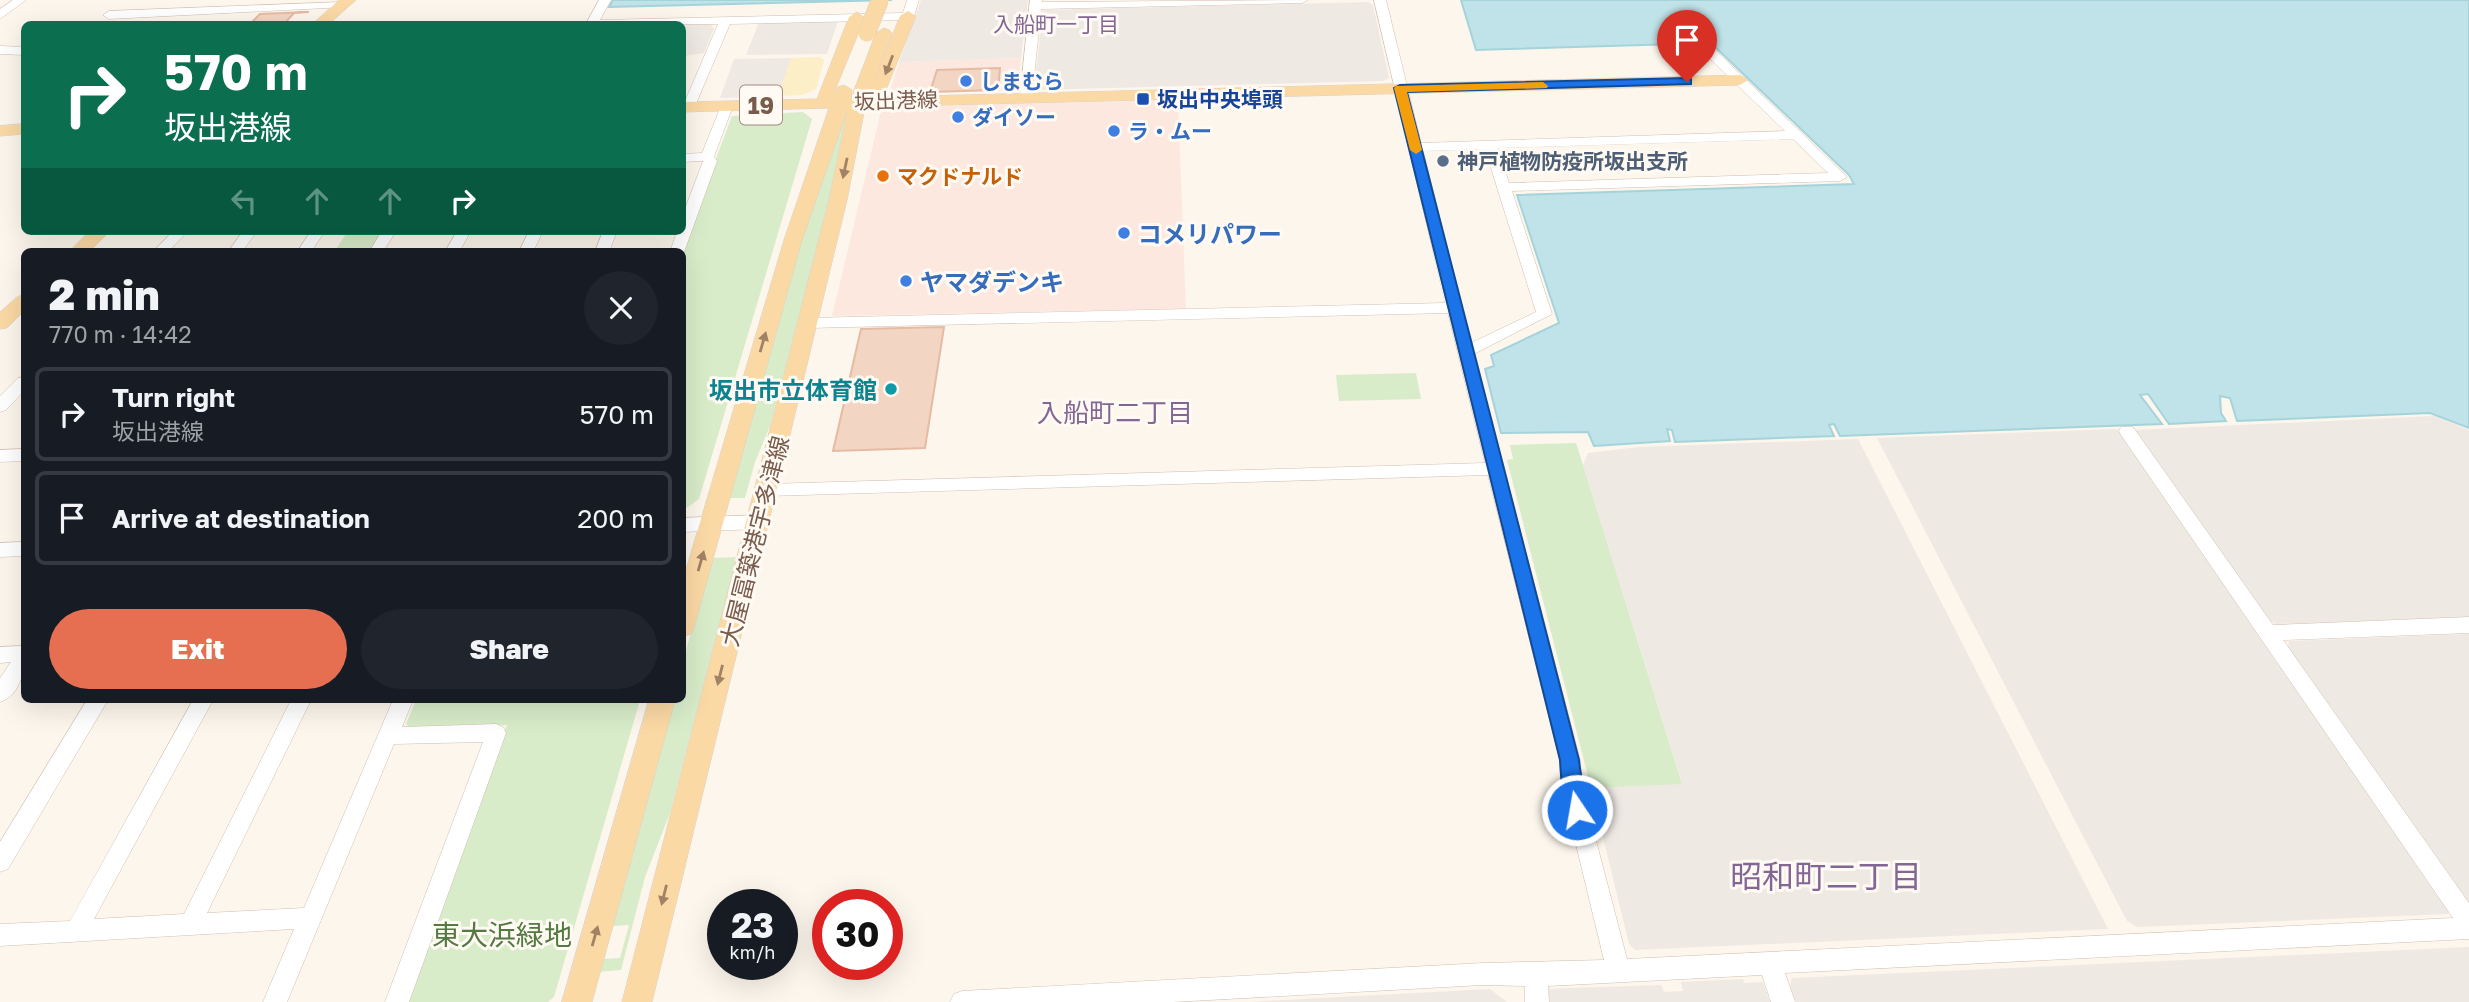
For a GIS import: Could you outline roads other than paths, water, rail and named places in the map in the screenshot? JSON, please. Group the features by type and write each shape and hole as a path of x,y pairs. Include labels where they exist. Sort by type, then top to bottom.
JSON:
{"main road":[{"name":"大屋冨築港宇多津線","path":"875,33 880,0"},
{"name":"大屋冨築港宇多津線","path":"686,613 796,229 875,33 897,0"},
{"path":"324,21 345,3"},
{"path":"857,17 825,98 848,102 875,96 910,8"},
{"name":"坂出港線","path":"686,106 1740,80"},
{"name":"大屋冨築港宇多津線","path":"637,1002 838,200 848,102"},
{"path":"0,131 21,129"},
{"path":"83,248 97,235"},
{"path":"0,323 21,304"},
{"path":"577,1002 661,703"}],"street":[{"path":"0,15 20,0"},
{"path":"108,20 117,0"},
{"path":"164,21 184,0"},
{"path":"594,21 605,0"},
{"path":"1027,97 1035,3 1302,0"},
{"path":"1380,0 1454,308 1570,760 1571,783 1618,971"},
{"path":"108,20 252,4 345,3"},
{"path":"237,21 252,4"},
{"path":"686,22 857,17 910,8"},
{"path":"686,106 725,21"},
{"path":"1504,187 1840,177 1706,48"},
{"path":"0,50 21,51"},
{"path":"686,227 710,161 707,157 727,106"},
{"path":"1415,146 1797,135"},
{"path":"1465,352 1544,314 1490,144"},
{"path":"686,158 707,157"},
{"path":"164,248 177,235"},
{"path":"808,323 1454,308"},
{"path":"0,406 21,385"},
{"path":"2127,431 2469,922"},
{"path":"0,456 21,455"},
{"path":"767,490 1496,468"},
{"path":"686,525 759,522"},
{"path":"0,550 21,549"},
{"path":"2268,633 2469,625"},
{"path":"0,655 21,656"},
{"path":"0,694 21,661"},
{"path":"0,862 96,703"},
{"path":"76,931 201,703"},
{"path":"191,925 300,703"},
{"path":"275,1002 402,703"},
{"path":"388,736 496,733 397,1002"},
{"path":"0,935 311,918"},
{"path":"962,1002 1483,974 1536,975 2469,928"},
{"path":"1770,963 1783,1002"},
{"path":"1536,975 1537,1002"}],"water":[{"path":"613,0 892,0 609,7"},
{"path":"1461,0 2469,0 2469,428 2430,413 2237,421 2230,398 2220,396 2221,413 2226,421 2169,424 2148,394 2140,395 2162,424 1840,436 1834,424 1829,425 1834,436 1675,442 1672,430 1667,429 1670,441 1594,446 1588,432 1501,433 1485,369 1494,366 1491,355 1559,323 1517,195 1854,184 1849,175 1711,43 1476,50"}],"place":[{"name":"しまむら","path":"966,81"},
{"name":"坂出中央埠頭","path":"1143,99"},
{"name":"ダイソー","path":"958,117"},
{"name":"ラ・ムー","path":"1114,131"},
{"name":"神戸植物防疫所坂出支所","path":"1443,161"},
{"name":"マクドナルド","path":"883,176"},
{"name":"コメリパワー","path":"1124,233"},
{"name":"ヤマダデンキ","path":"906,281"},
{"name":"坂出市立体育館","path":"891,389"}],"district":[{"name":"入船町一丁目","path":"1056,24"},
{"name":"入船町二丁目","path":"1115,412"},
{"name":"昭和町二丁目","path":"1826,876"}],"park label":[{"name":"東大浜緑地","path":"502,934"}]}
